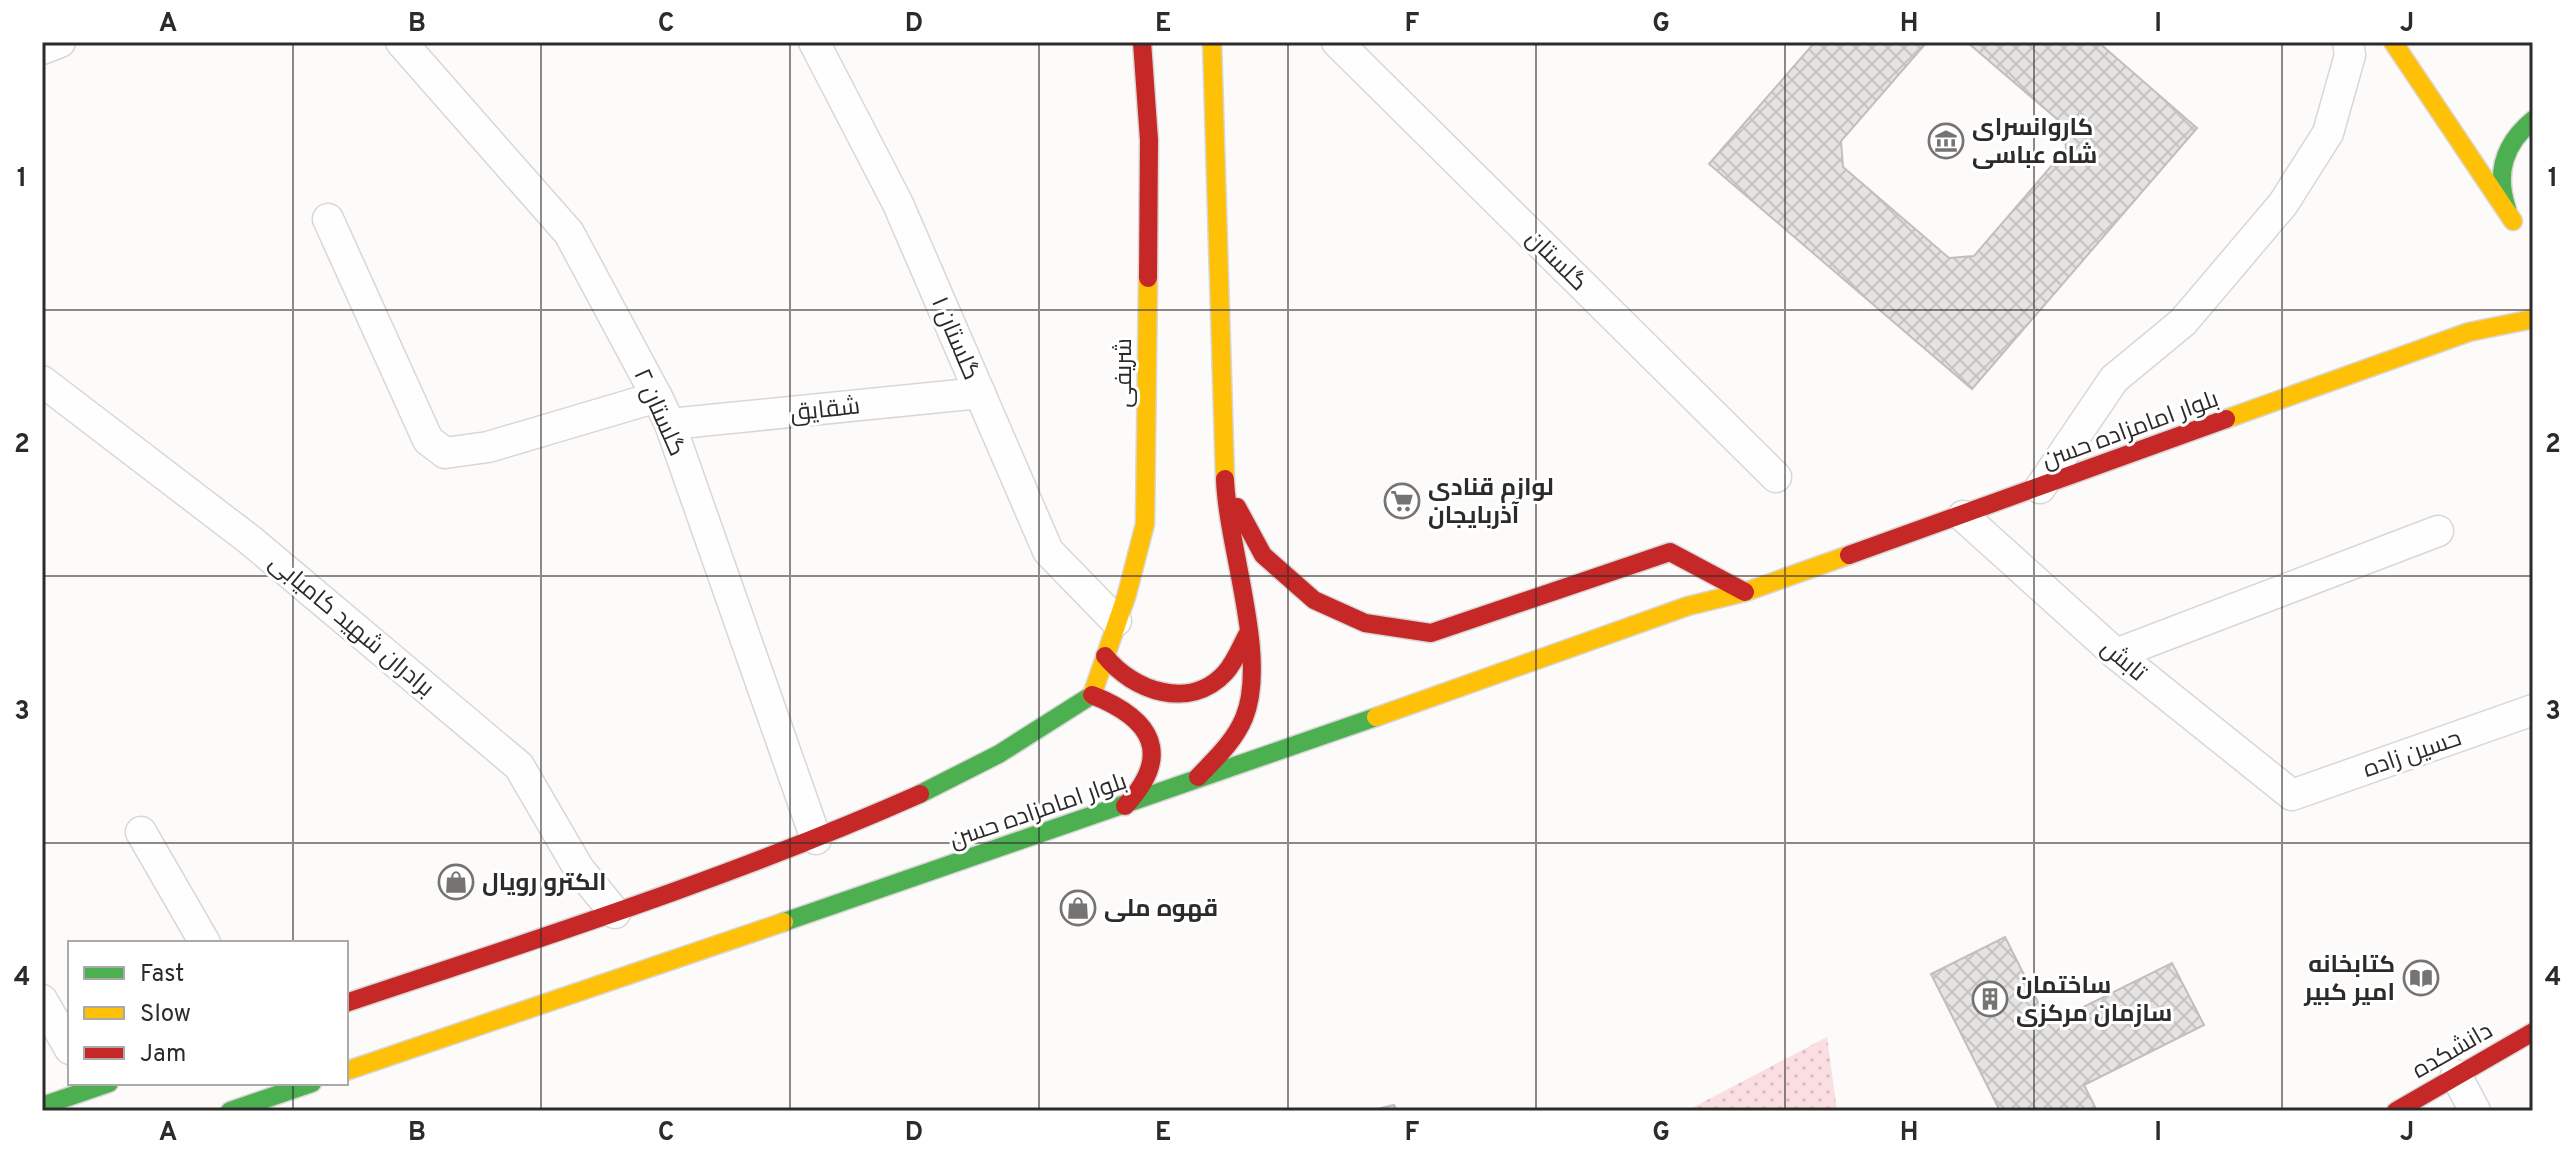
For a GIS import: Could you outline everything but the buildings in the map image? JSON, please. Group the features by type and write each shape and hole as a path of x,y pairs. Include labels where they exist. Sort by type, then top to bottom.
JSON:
{"main road":[{"name":"شریفی","path":"1092,695 1127,594 1145,524 1149,140 1142,42"},
{"path":"1197,778 1226,748 1244,718 1253,676 1225,485 1212,42"},
{"path":"2393,42 2518,226 2501,195 2500,169 2516,133 2533,120"},
{"name":"بلوار امامزاده حسن","path":"348,1070 1125,806 1688,606 1745,592 2469,332 2533,319"},
{"path":"1225,485 1263,555 1314,600 1365,623 1431,633 1670,552 1745,592"},
{"path":"1105,656 1116,674 1160,693 1196,693 1224,675 1247,635"},
{"path":"348,1002 615,913 816,839 999,753 1092,695 1117,703 1136,717 1147,734 1152,760 1146,782 1125,806"},
{"name":"دانشکده","path":"2396,1111 2533,1032"},
{"path":"42,1106 97,1085"},
{"path":"230,1111 306,1085"}],"street":[{"path":"42,49 60,42"},
{"name":"گلستان ۲","path":"401,42 569,233 663,410 816,839"},
{"name":"گلستان ۱","path":"814,42 898,204 1048,551 1116,621"},
{"name":"گلستان","path":"1337,42 1776,477"},
{"path":"2040,488 2114,379 2183,322 2283,204 2328,133 2350,55 2348,42"},
{"name":"شقایق","path":"328,219 428,440 445,453 488,447 663,410 980,393"},
{"name":"برادران شهید کامیابی","path":"42,381 250,540 519,766 579,869 615,913"},
{"name":"تابش","path":"1963,516 2116,654 2292,795"},
{"path":"2116,654 2438,531"},
{"name":"حسین زاده","path":"2292,795 2533,710"},
{"path":"141,832 204,941"},
{"path":"42,1000 68,1046"},
{"path":"2456,1075 2475,1111"}],"shaded area":[{"path":"1827,1037 1837,1111 1686,1111"}],"traffic: fast":[{"path":"2507,209 2502,183 2505,160 2515,139 2533,120"},
{"path":"920,794 999,754 1092,695"},
{"path":"784,922 1376,717"},
{"path":"42,1106 103,1085"},
{"path":"230,1111 306,1085"}],"traffic: slow":[{"path":"1212,42 1225,479"},
{"path":"2393,42 2513,221"},
{"path":"1092,695 1127,594 1145,524 1148,278"},
{"path":"2226,419 2469,332 2533,319"},
{"path":"1376,717 1688,606 1745,592 1849,555"},
{"path":"348,1070 784,922"}],"traffic: jam":[{"path":"1142,42 1149,140 1148,278"},
{"path":"1849,555 2226,419"},
{"path":"1198,777 1235,735 1244,718 1250,693 1250,634 1225,479"},
{"path":"1237,507 1263,555 1314,600 1365,623 1431,633 1670,552 1745,592"},
{"path":"1105,656 1131,679 1146,687 1179,694 1211,685 1225,673 1247,635"},
{"path":"1092,695 1130,715 1149,740 1152,755 1149,771 1125,806"},
{"path":"348,1002 779,853 920,794"},
{"path":"2396,1111 2533,1032"}],"place":[{"name":"کاروانسرای شاه عباسی","path":"1946,141"},
{"name":"لوازم قنادی آذربایجان","path":"1402,501"},
{"name":"الکترو رویال","path":"456,882"},
{"name":"قهوه ملی","path":"1078,908"},
{"name":"کتابخانه امیر کبیر","path":"2421,978"},
{"name":"ساختمان سازمان مرکزی","path":"1990,999"}]}
